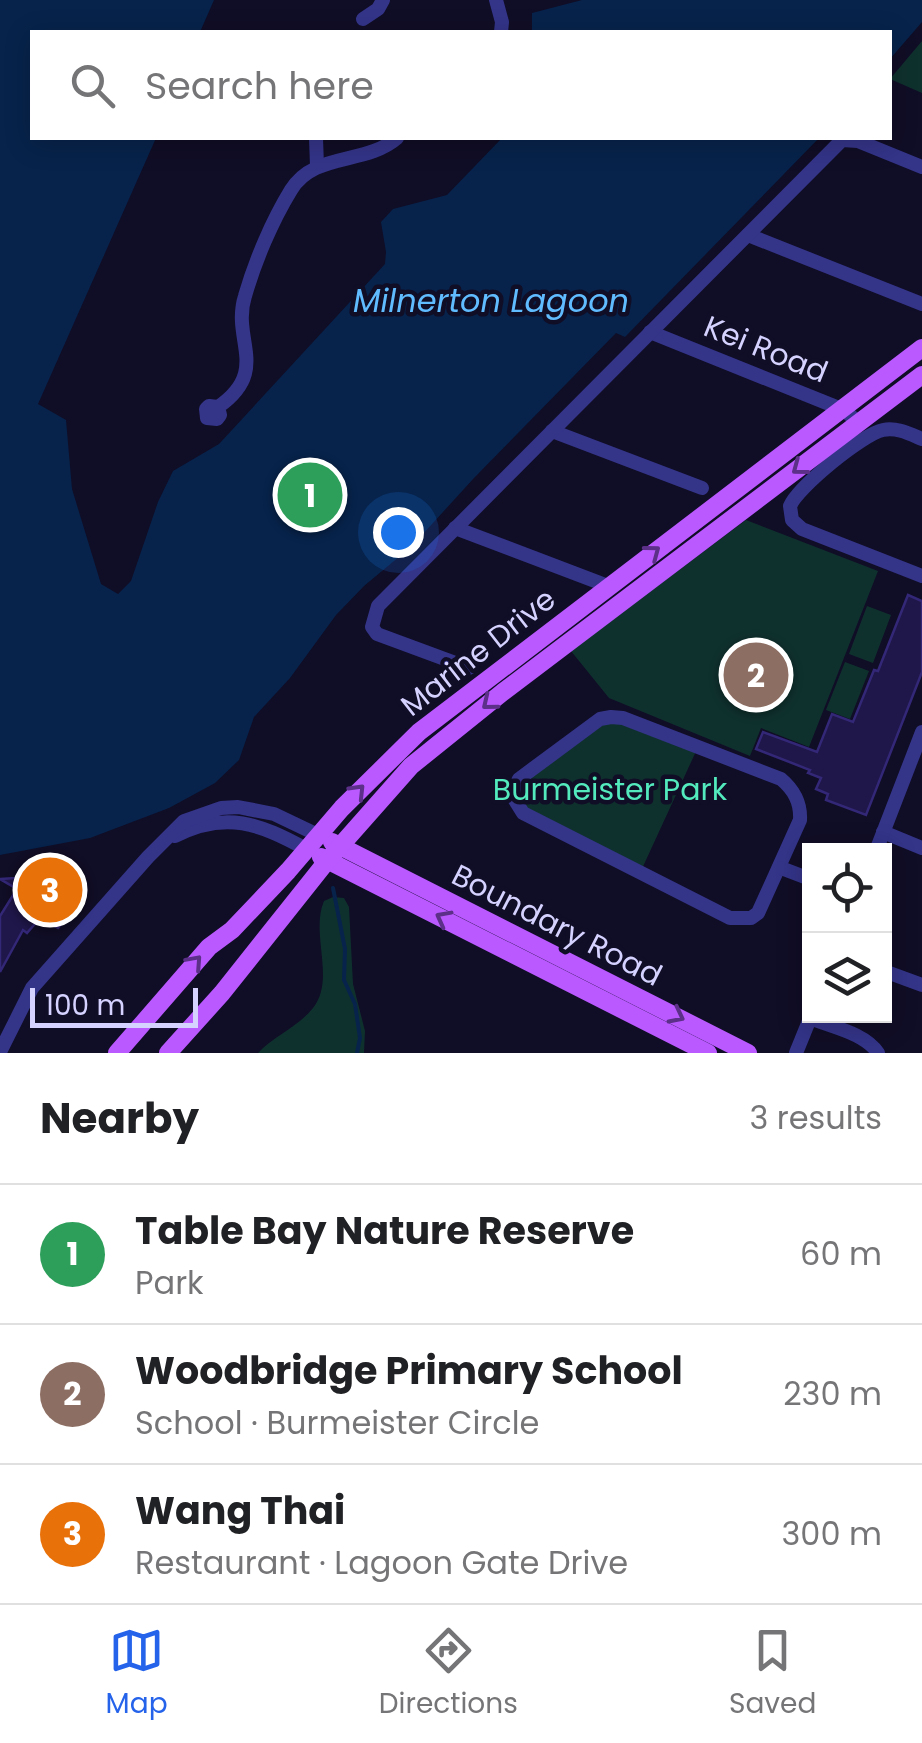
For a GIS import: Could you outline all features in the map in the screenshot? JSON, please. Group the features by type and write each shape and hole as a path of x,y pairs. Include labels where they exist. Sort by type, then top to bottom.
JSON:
{"main road":[{"name":"Marine Drive","path":"168,1053 402,775 852,416 922,348"},
{"name":"Marine Drive","path":"117,1053 209,947 232,930 418,732 608,586 852,416 922,375"},
{"name":"Boundary Road","path":"312,842 340,846 748,1053"},
{"name":"Boundary Road","path":"312,842 327,860 708,1053"}],"street":[{"path":"363,19 378,9 383,0"},
{"path":"496,0 501,30"},
{"path":"316,140 318,166"},
{"path":"218,406 240,386 248,351 242,319 245,296 297,181 318,166 378,150 395,140"},
{"path":"469,668 381,637 374,631 372,620 378,606 842,140"},
{"path":"853,140 922,167"},
{"path":"748,235 922,304"},
{"name":"Kei Road","path":"650,332 852,416"},
{"path":"552,430 702,488"},
{"path":"922,439 896,430 873,434 807,484 790,506 792,520 802,530 922,576"},
{"path":"455,528 608,586"},
{"path":"623,718 781,779 791,788 800,820 781,868 758,914 742,920 730,918 523,813 512,799 512,789 518,780 600,719 623,718"},
{"path":"879,843 922,732"},
{"path":"0,1052 32,988 184,821 221,808 238,807 274,814 312,842"},
{"path":"883,832 922,848"},
{"path":"781,868 802,876"},
{"path":"892,974 922,986"},
{"path":"796,1053 808,1023"},
{"path":"825,1023 871,1043 878,1053"}],"green space":[{"path":"922,41 922,93 892,77"},
{"path":"746,520 878,571 809,747 761,728 750,756 609,698 571,651"},
{"path":"867,606 891,615 873,663 849,654"},
{"path":"845,662 869,671 850,719 826,710"},
{"name":"Burmeister Park","path":"611,717 698,747 640,873 523,813 512,789"},
{"path":"344,898 349,907 353,984 365,1031 364,1053 258,1053 307,1015 320,996 320,914 324,901"}],"water":[{"name":"Milnerton Lagoon","path":"0,0 214,0 201,30 30,30 30,140 155,140 38,404 66,420 72,489 101,584 118,594 131,581 173,471 219,444 385,264 381,222 393,209 447,195 500,140 817,140 625,337 616,333 412,546 336,615 290,678 254,717 239,760 215,783 169,808 90,838 0,855"},
{"path":"582,0 922,0 922,22 892,57 892,30 532,30 532,13"}],"building":[{"path":"908,595 922,601 922,672 866,815 826,800 828,794 816,789 821,778 808,773 810,770 756,749 763,732 817,752 832,714 853,722"},
{"path":"23,872 46,876 45,883 53,890 50,893 60,906 64,921 58,928 40,918 27,933 23,930 0,972 0,916 17,889 0,879 16,878"}],"waterway":[{"path":"333,888 345,949 344,980 355,1004 360,1038 357,1053"}],"place":[{"name":"Table Bay Nature Reserve","path":"310,495"},
{"name":"Woodbridge Primary School","path":"756,675"},
{"name":"Wang Thai","path":"50,890"}]}
